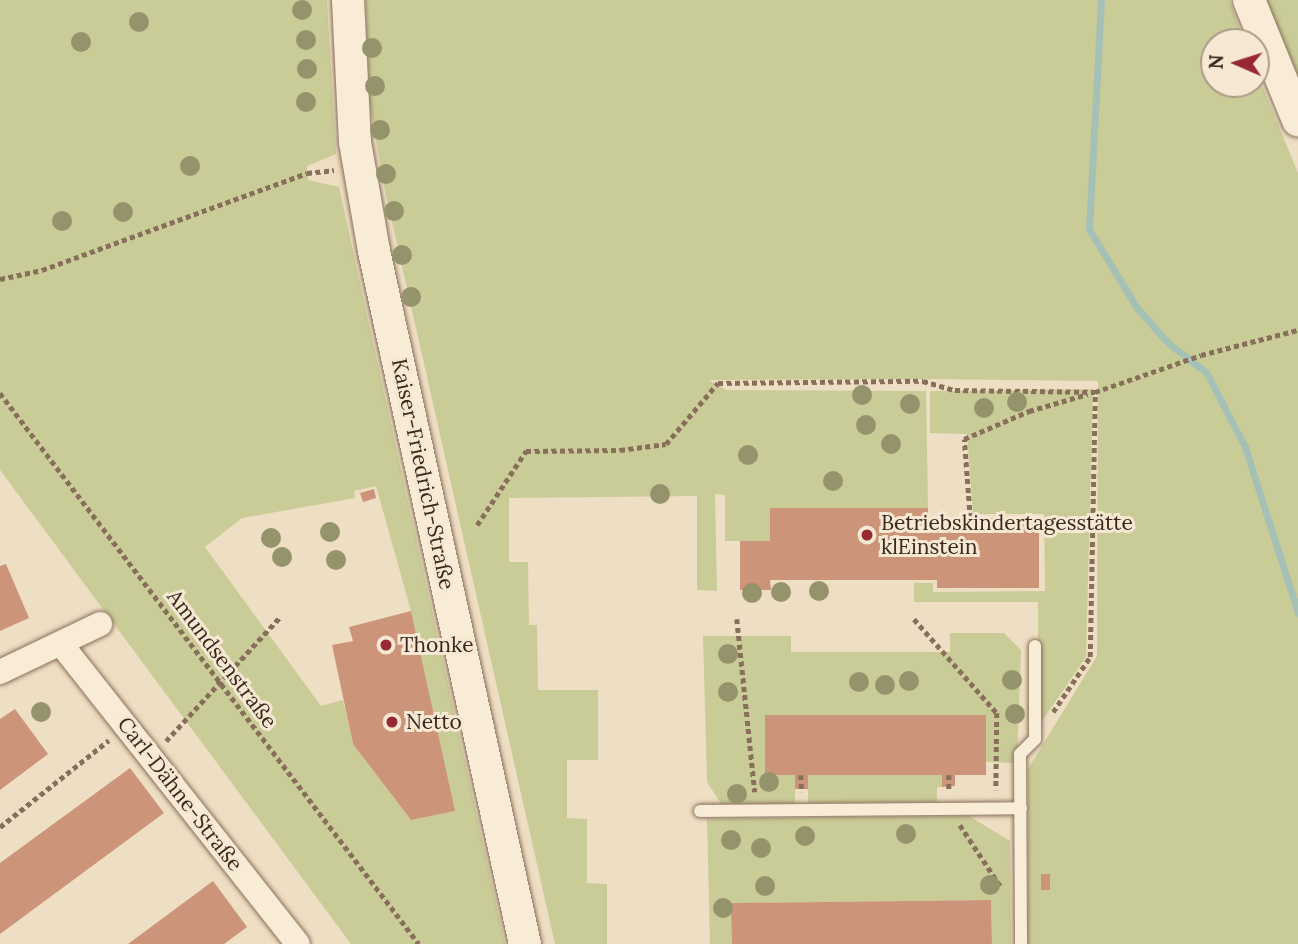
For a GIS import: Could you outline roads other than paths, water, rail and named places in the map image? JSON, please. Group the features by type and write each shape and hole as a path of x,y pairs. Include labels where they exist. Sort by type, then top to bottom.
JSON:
{"street":[{"name":"Kaiser-Friedrich-Straße","path":"348,0 355,142 372,239 526,944"},
{"path":"1249,0 1298,120"},
{"path":"0,672 100,624"},
{"name":"Carl-Dähne-Straße","path":"61,644 298,944"}],"lane":[{"path":"1021,944 1020,754 1035,739 1035,646"},
{"path":"700,811 1021,808"}],"waterway":[{"path":"1101,0 1089,229 1137,308 1169,344 1206,372 1245,447 1298,613"}],"place":[{"name":"Betriebskindertagesstätte klEinstein","path":"867,535"},
{"name":"Thonke","path":"386,645"},
{"name":"Netto","path":"392,722"}]}
